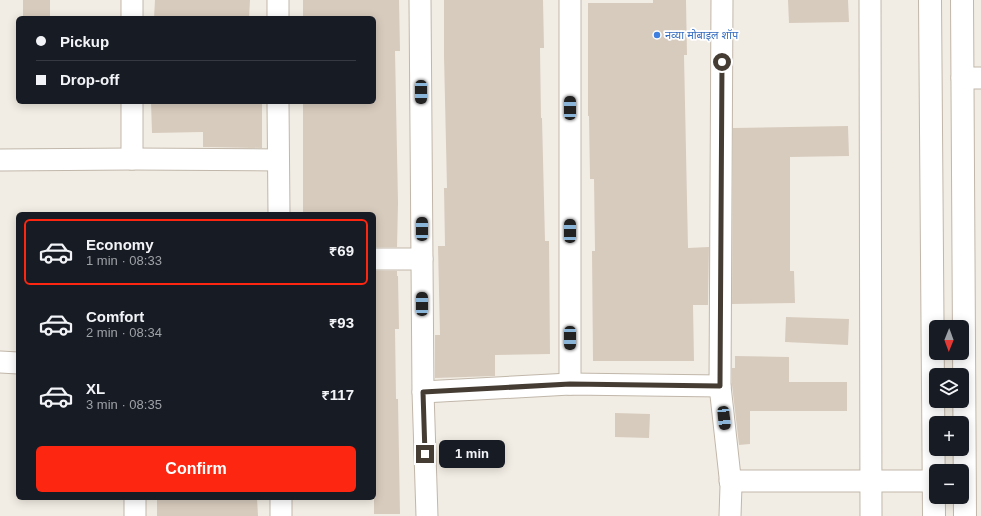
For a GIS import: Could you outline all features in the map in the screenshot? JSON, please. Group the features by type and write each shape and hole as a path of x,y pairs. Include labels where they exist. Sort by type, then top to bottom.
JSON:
{"street":[{"path":"132,0 132,16"},
{"path":"278,0 278,16"},
{"path":"420,0 423,392 427,516"},
{"path":"570,0 570,384"},
{"path":"722,0 720,386 730,481 730,516"},
{"path":"870,0 871,516"},
{"path":"930,0 935,464"},
{"path":"962,0 972,78 964,464"},
{"path":"132,104 132,159"},
{"path":"278,104 279,212"},
{"path":"0,160 278,160"},
{"path":"376,259 422,259"},
{"path":"0,362 16,363"},
{"path":"423,392 570,384 720,386"},
{"path":"730,481 929,482"},
{"path":"135,500 135,516"},
{"path":"281,500 281,516"},
{"path":"934,504 934,516"},
{"path":"965,504 965,516"}],"building":[{"path":"23,0 50,0 50,16 23,16"},
{"path":"155,0 250,0 249,16 154,16"},
{"path":"303,0 399,0 400,51 395,51 398,203 397,247 376,247 376,212 303,212 303,104 376,104 376,16 303,16"},
{"path":"444,0 543,0 544,48 540,48 541,118 545,241 549,241 550,354 495,355 495,376 435,378 435,335 440,335 438,246 445,246 444,188 447,188"},
{"path":"653,0 686,0 687,55 684,55 688,248 709,247 708,305 693,305 694,361 593,361 592,251 595,251 594,179 590,179 588,116 588,3 653,3"},
{"path":"788,0 848,0 849,22 789,23"},
{"path":"151,104 262,104 262,148 203,147 203,132 152,133"},
{"path":"848,126 849,156 790,157 790,271 794,271 795,303 732,304 733,128"},
{"path":"376,271 397,271 399,329 395,329 400,514 374,514 374,500 376,500"},
{"path":"786,317 849,319 848,345 785,342"},
{"path":"735,356 789,357 789,382 847,382 847,411 750,411 750,444 739,445 732,385 732,368 735,368"},
{"path":"615,413 650,414 649,438 615,437"},
{"path":"157,500 257,500 258,516 157,516"}],"place":[{"name":"नव्या मोबाइल शॉप","path":"657,35"}],"route":[{"path":"425,454 423,392 570,384 720,386 722,62"}]}
